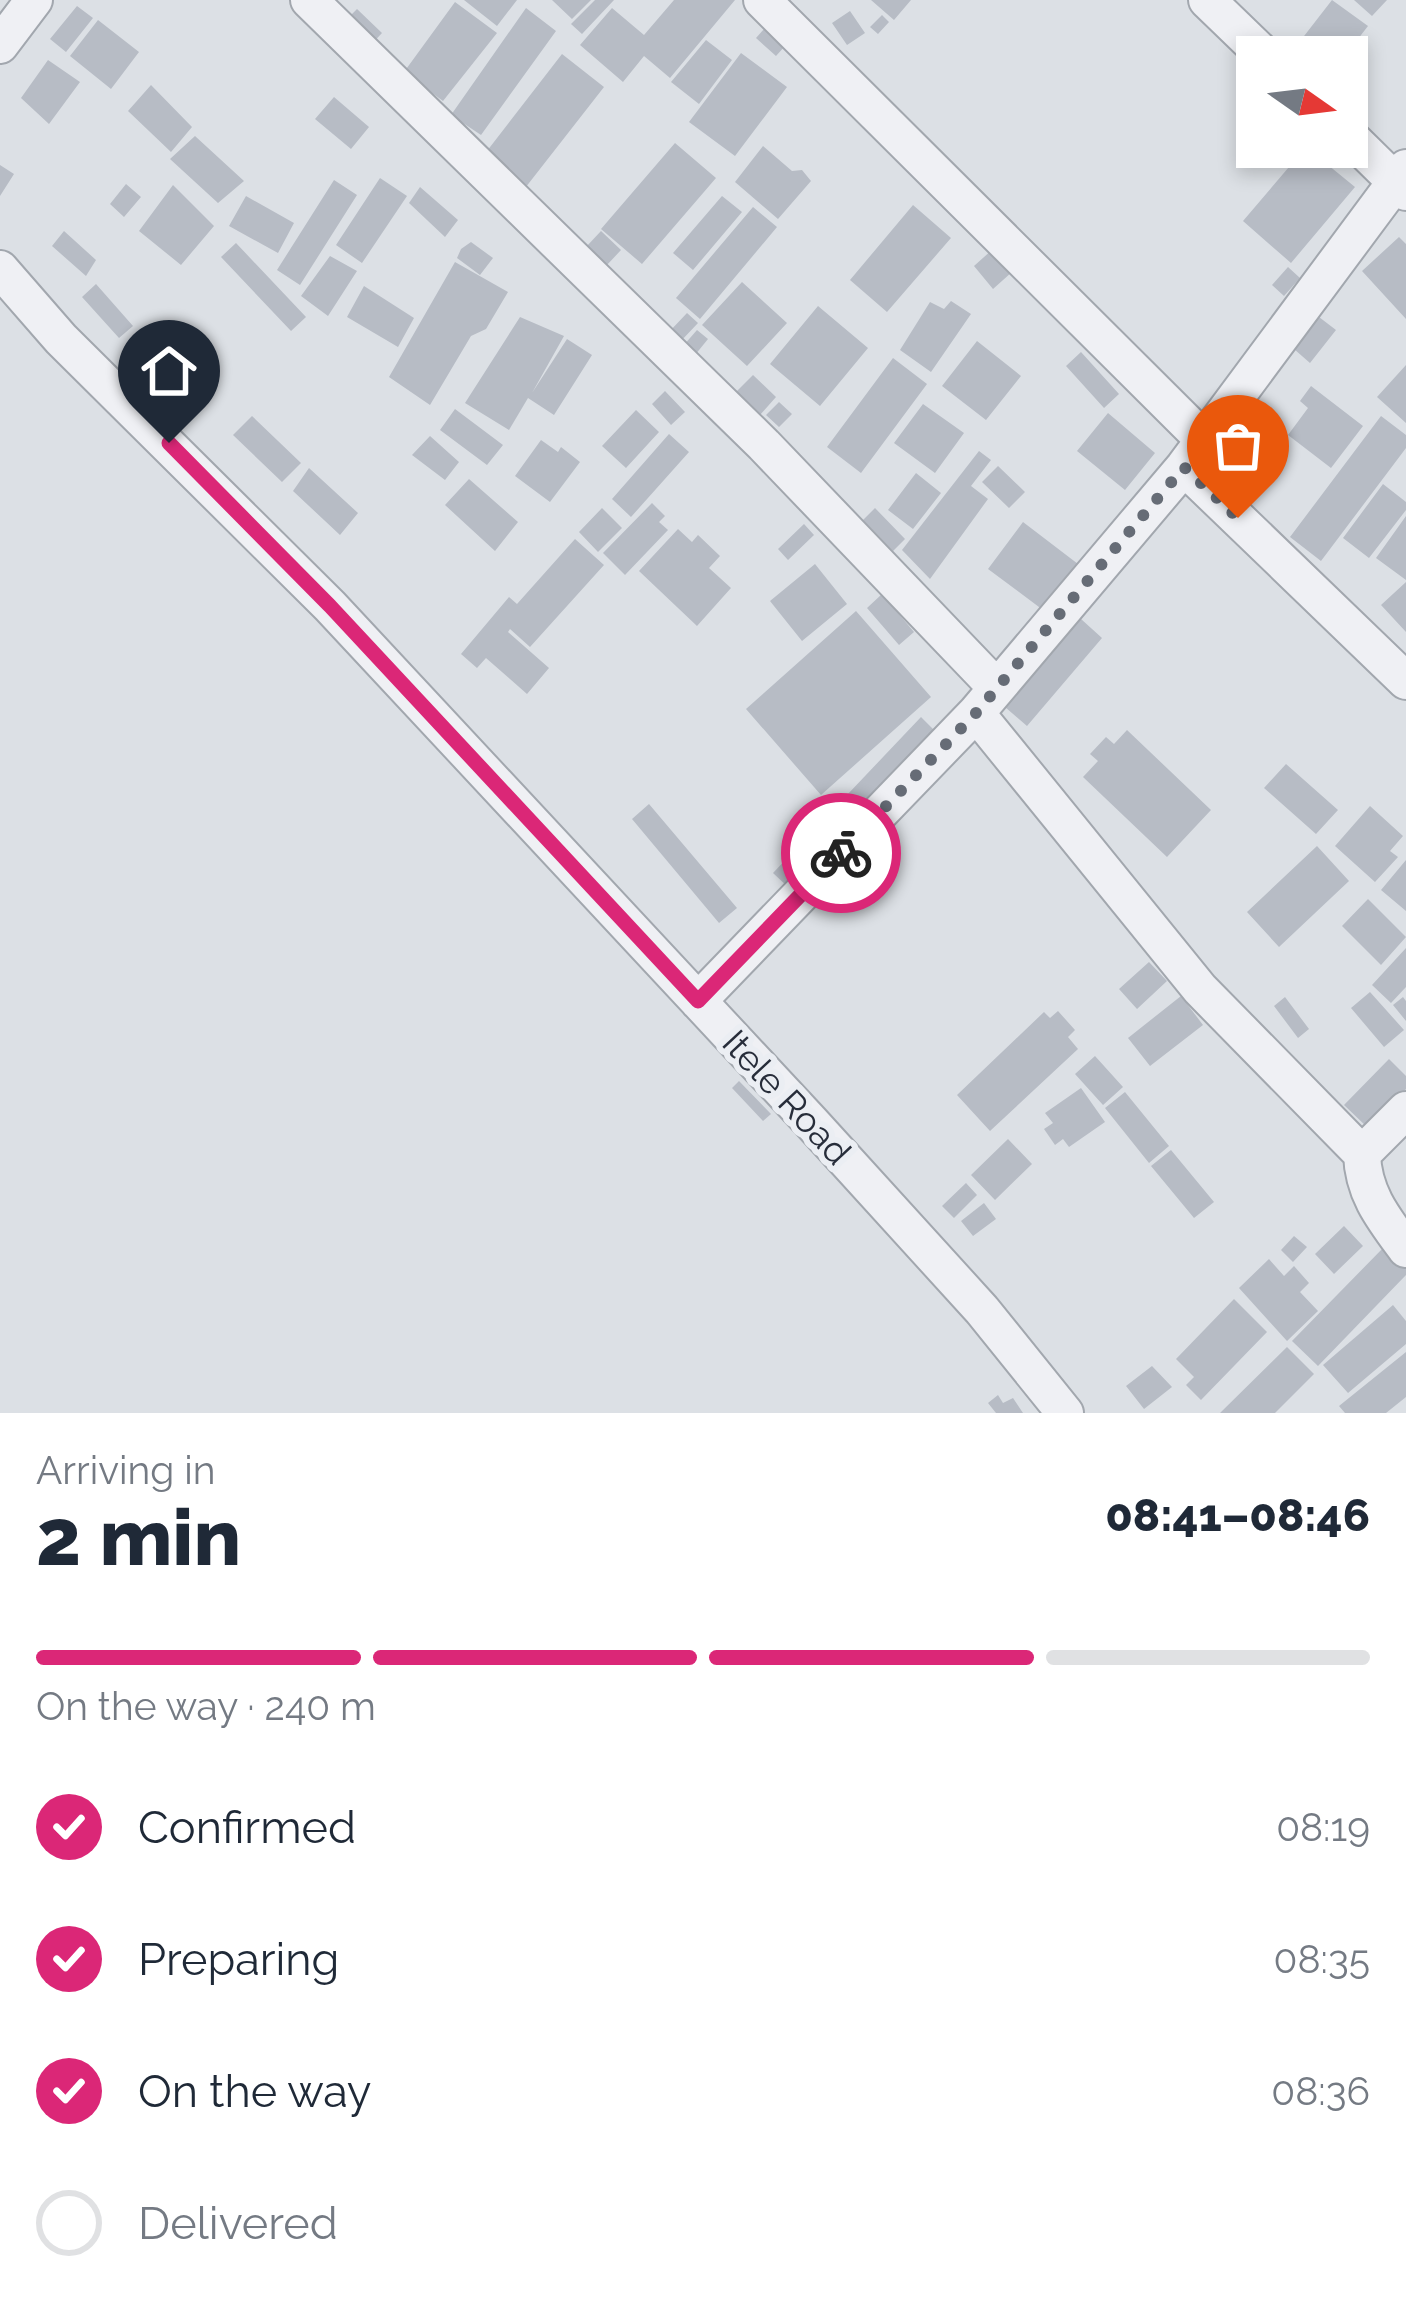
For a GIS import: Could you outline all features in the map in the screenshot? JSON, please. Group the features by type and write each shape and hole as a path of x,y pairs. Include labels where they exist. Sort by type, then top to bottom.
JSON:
{"street":[{"path":"0,45 34,0"},
{"path":"309,0 764,445 985,700 1200,989 1362,1154 1363,1180 1406,1249"},
{"path":"762,0 1406,681"},
{"path":"1207,0 1245,36"},
{"path":"698,1001 985,700 1194,453 1403,180 1368,151"},
{"name":"Itele Road","path":"0,269 61,339 330,606 698,1001 982,1310 1065,1413"},
{"path":"1362,1154 1406,1110"}],"building":[{"path":"464,0 517,0 497,26"},
{"path":"552,0 591,0 572,19"},
{"path":"595,0 614,0 582,34 571,24"},
{"path":"674,0 735,0 670,78 644,56 623,82 580,45 612,8 644,35"},
{"path":"871,0 911,0 894,20"},
{"path":"1332,0 1368,26 1360,36 1304,36"},
{"path":"1354,0 1387,0 1372,16"},
{"path":"455,2 497,33 443,101 404,72"},
{"path":"77,6 93,18 66,52 50,39"},
{"path":"526,8 556,31 481,135 451,115"},
{"path":"357,9 382,33 369,47 343,23"},
{"path":"850,11 865,33 847,45 832,23"},
{"path":"882,15 889,22 878,34 870,27"},
{"path":"774,18 794,36 776,56 756,38"},
{"path":"98,20 139,52 111,89 70,56"},
{"path":"706,40 732,60 699,104 671,82"},
{"path":"741,53 787,87 735,156 689,122"},
{"path":"562,54 604,87 522,192 480,160"},
{"path":"48,60 80,82 49,124 21,98"},
{"path":"151,85 192,127 171,152 128,111"},
{"path":"334,97 369,127 351,149 315,119"},
{"path":"195,136 244,181 218,203 170,159"},
{"path":"675,143 716,178 642,264 601,229"},
{"path":"763,146 811,181 778,219 735,182"},
{"path":"0,165 14,174 0,196"},
{"path":"1288,168 1332,168 1355,187 1291,263 1243,221"},
{"path":"380,178 407,196 362,263 336,245"},
{"path":"334,180 357,195 300,285 277,270"},
{"path":"126,184 141,197 124,217 110,204"},
{"path":"173,185 214,226 181,265 139,231"},
{"path":"420,187 458,220 445,237 409,203"},
{"path":"246,196 294,223 278,253 229,226"},
{"path":"722,196 742,212 693,270 673,253"},
{"path":"913,205 951,238 887,312 850,280"},
{"path":"753,207 777,227 700,319 676,298"},
{"path":"64,231 96,260 86,276 52,246"},
{"path":"601,231 621,250 606,266 586,247"},
{"path":"1399,237 1406,244 1406,319 1362,271"},
{"path":"471,242 493,258 480,275 457,258"},
{"path":"236,243 306,317 291,331 221,257"},
{"path":"993,249 1012,272 993,289 974,266"},
{"path":"330,256 357,271 328,316 301,296"},
{"path":"455,262 508,292 486,329 471,336 430,405 389,377"},
{"path":"1288,267 1300,278 1284,296 1272,285"},
{"path":"742,282 787,323 747,366 702,325"},
{"path":"96,284 133,326 119,338 82,297"},
{"path":"364,286 414,318 398,347 347,317"},
{"path":"951,301 971,314 931,372 900,350 930,302 944,309"},
{"path":"818,306 868,348 820,406 770,364"},
{"path":"687,313 698,323 680,342 669,332"},
{"path":"520,317 564,336 532,393 567,339 592,355 554,415 528,398 509,430 465,403"},
{"path":"1319,317 1336,330 1310,363 1294,349"},
{"path":"697,330 708,339 695,355 683,346"},
{"path":"977,341 1021,376 986,420 942,386"},
{"path":"1081,352 1119,394 1104,408 1066,366"},
{"path":"893,358 927,384 861,473 827,447"},
{"path":"1406,365 1406,423 1377,397"},
{"path":"753,375 776,397 759,416 735,393"},
{"path":"1311,386 1363,426 1331,468 1288,435 1308,408 1300,401"},
{"path":"665,391 685,412 671,425 652,404"},
{"path":"779,402 792,414 779,427 766,415"},
{"path":"923,404 964,433 935,473 894,443"},
{"path":"455,409 503,445 487,465 440,430"},
{"path":"636,410 659,432 626,468 602,446"},
{"path":"1108,413 1155,453 1125,490 1077,451"},
{"path":"252,416 301,463 282,482 233,435"},
{"path":"1381,416 1406,435 1406,448 1321,561 1290,537"},
{"path":"669,434 689,452 631,517 612,499"},
{"path":"430,436 459,462 445,480 412,455"},
{"path":"541,440 558,452 561,447 580,462 550,502 515,476"},
{"path":"979,451 991,460 971,486 988,499 930,579 902,550"},
{"path":"998,466 1025,492 1009,508 982,482"},
{"path":"309,468 358,513 340,535 293,491"},
{"path":"916,473 941,493 913,529 888,510"},
{"path":"469,479 518,522 495,551 445,505"},
{"path":"1383,484 1406,502 1406,510 1369,558 1343,538"},
{"path":"652,503 665,516 659,522 668,530 625,575 603,553"},
{"path":"602,508 622,528 598,552 579,532"},
{"path":"875,508 905,539 893,551 863,520"},
{"path":"1406,516 1406,580 1376,558"},
{"path":"1023,522 1078,564 1043,610 988,569"},
{"path":"804,524 814,535 788,560 778,549"},
{"path":"678,529 692,542 698,535 720,556 709,568 731,588 697,626 639,571"},
{"path":"575,539 604,565 530,647 510,629 508,632 549,668 527,694 486,658 477,668 461,654 509,597 517,604"},
{"path":"815,564 847,604 802,641 770,601"},
{"path":"1406,582 1406,632 1381,605"},
{"path":"882,594 914,632 899,645 867,608"},
{"path":"856,611 931,697 821,795 746,709"},
{"path":"1081,619 1102,638 1027,726 1005,707"},
{"path":"921,717 936,732 789,888 773,873"},
{"path":"1127,730 1211,810 1167,857 1083,777 1098,761 1090,754 1106,737 1114,744"},
{"path":"1286,764 1338,810 1316,834 1264,788"},
{"path":"649,804 737,908 719,923 632,819"},
{"path":"1370,806 1403,836 1390,851 1398,857 1375,882 1335,846"},
{"path":"1317,846 1349,881 1279,947 1247,912"},
{"path":"1406,860 1406,911 1381,890"},
{"path":"1368,899 1406,937 1381,965 1342,926"},
{"path":"1406,948 1406,987 1391,1003 1372,985"},
{"path":"1149,962 1167,981 1137,1009 1119,989"},
{"path":"1370,992 1404,1030 1384,1047 1351,1008"},
{"path":"1181,996 1203,1025 1150,1066 1128,1038"},
{"path":"1285,997 1309,1029 1298,1038 1274,1006"},
{"path":"1403,997 1406,1001 1406,1021 1393,1005"},
{"path":"1058,1011 1075,1030 1068,1037 1078,1049 990,1131 957,1095 1044,1012 1050,1018"},
{"path":"1095,1056 1123,1087 1103,1105 1075,1074"},
{"path":"1389,1059 1406,1076 1406,1089 1368,1128 1344,1105"},
{"path":"739,1081 771,1114 763,1121 732,1088"},
{"path":"1081,1088 1105,1122 1069,1147 1063,1139 1055,1145 1044,1129 1053,1123 1045,1113"},
{"path":"1125,1092 1169,1146 1149,1163 1105,1108"},
{"path":"1008,1139 1032,1164 995,1200 971,1175"},
{"path":"1171,1150 1214,1202 1194,1218 1151,1166"},
{"path":"966,1183 977,1195 954,1218 942,1206"},
{"path":"984,1203 996,1219 973,1236 961,1221"},
{"path":"1344,1226 1363,1246 1334,1274 1315,1254"},
{"path":"1294,1236 1307,1247 1293,1262 1281,1250"},
{"path":"1384,1247 1406,1268 1406,1275 1318,1366 1292,1341"},
{"path":"1269,1259 1284,1276 1294,1266 1309,1283 1300,1292 1318,1311 1287,1341 1239,1288"},
{"path":"1234,1299 1267,1332 1201,1400 1186,1385 1194,1377 1176,1359"},
{"path":"1393,1305 1406,1321 1406,1344 1348,1393 1323,1365"},
{"path":"1287,1347 1314,1374 1275,1413 1220,1413"},
{"path":"1406,1352 1406,1397 1386,1413 1345,1413 1339,1406"},
{"path":"1152,1366 1172,1387 1144,1409 1126,1386"},
{"path":"998,1395 1003,1403 1013,1398 1023,1413 996,1413 988,1403"}],"way so far":[{"path":"841,853 976,713 994,686 1184,467 1238,518"}],"route":[{"path":"169,443 330,606 698,1001 841,853"}]}
